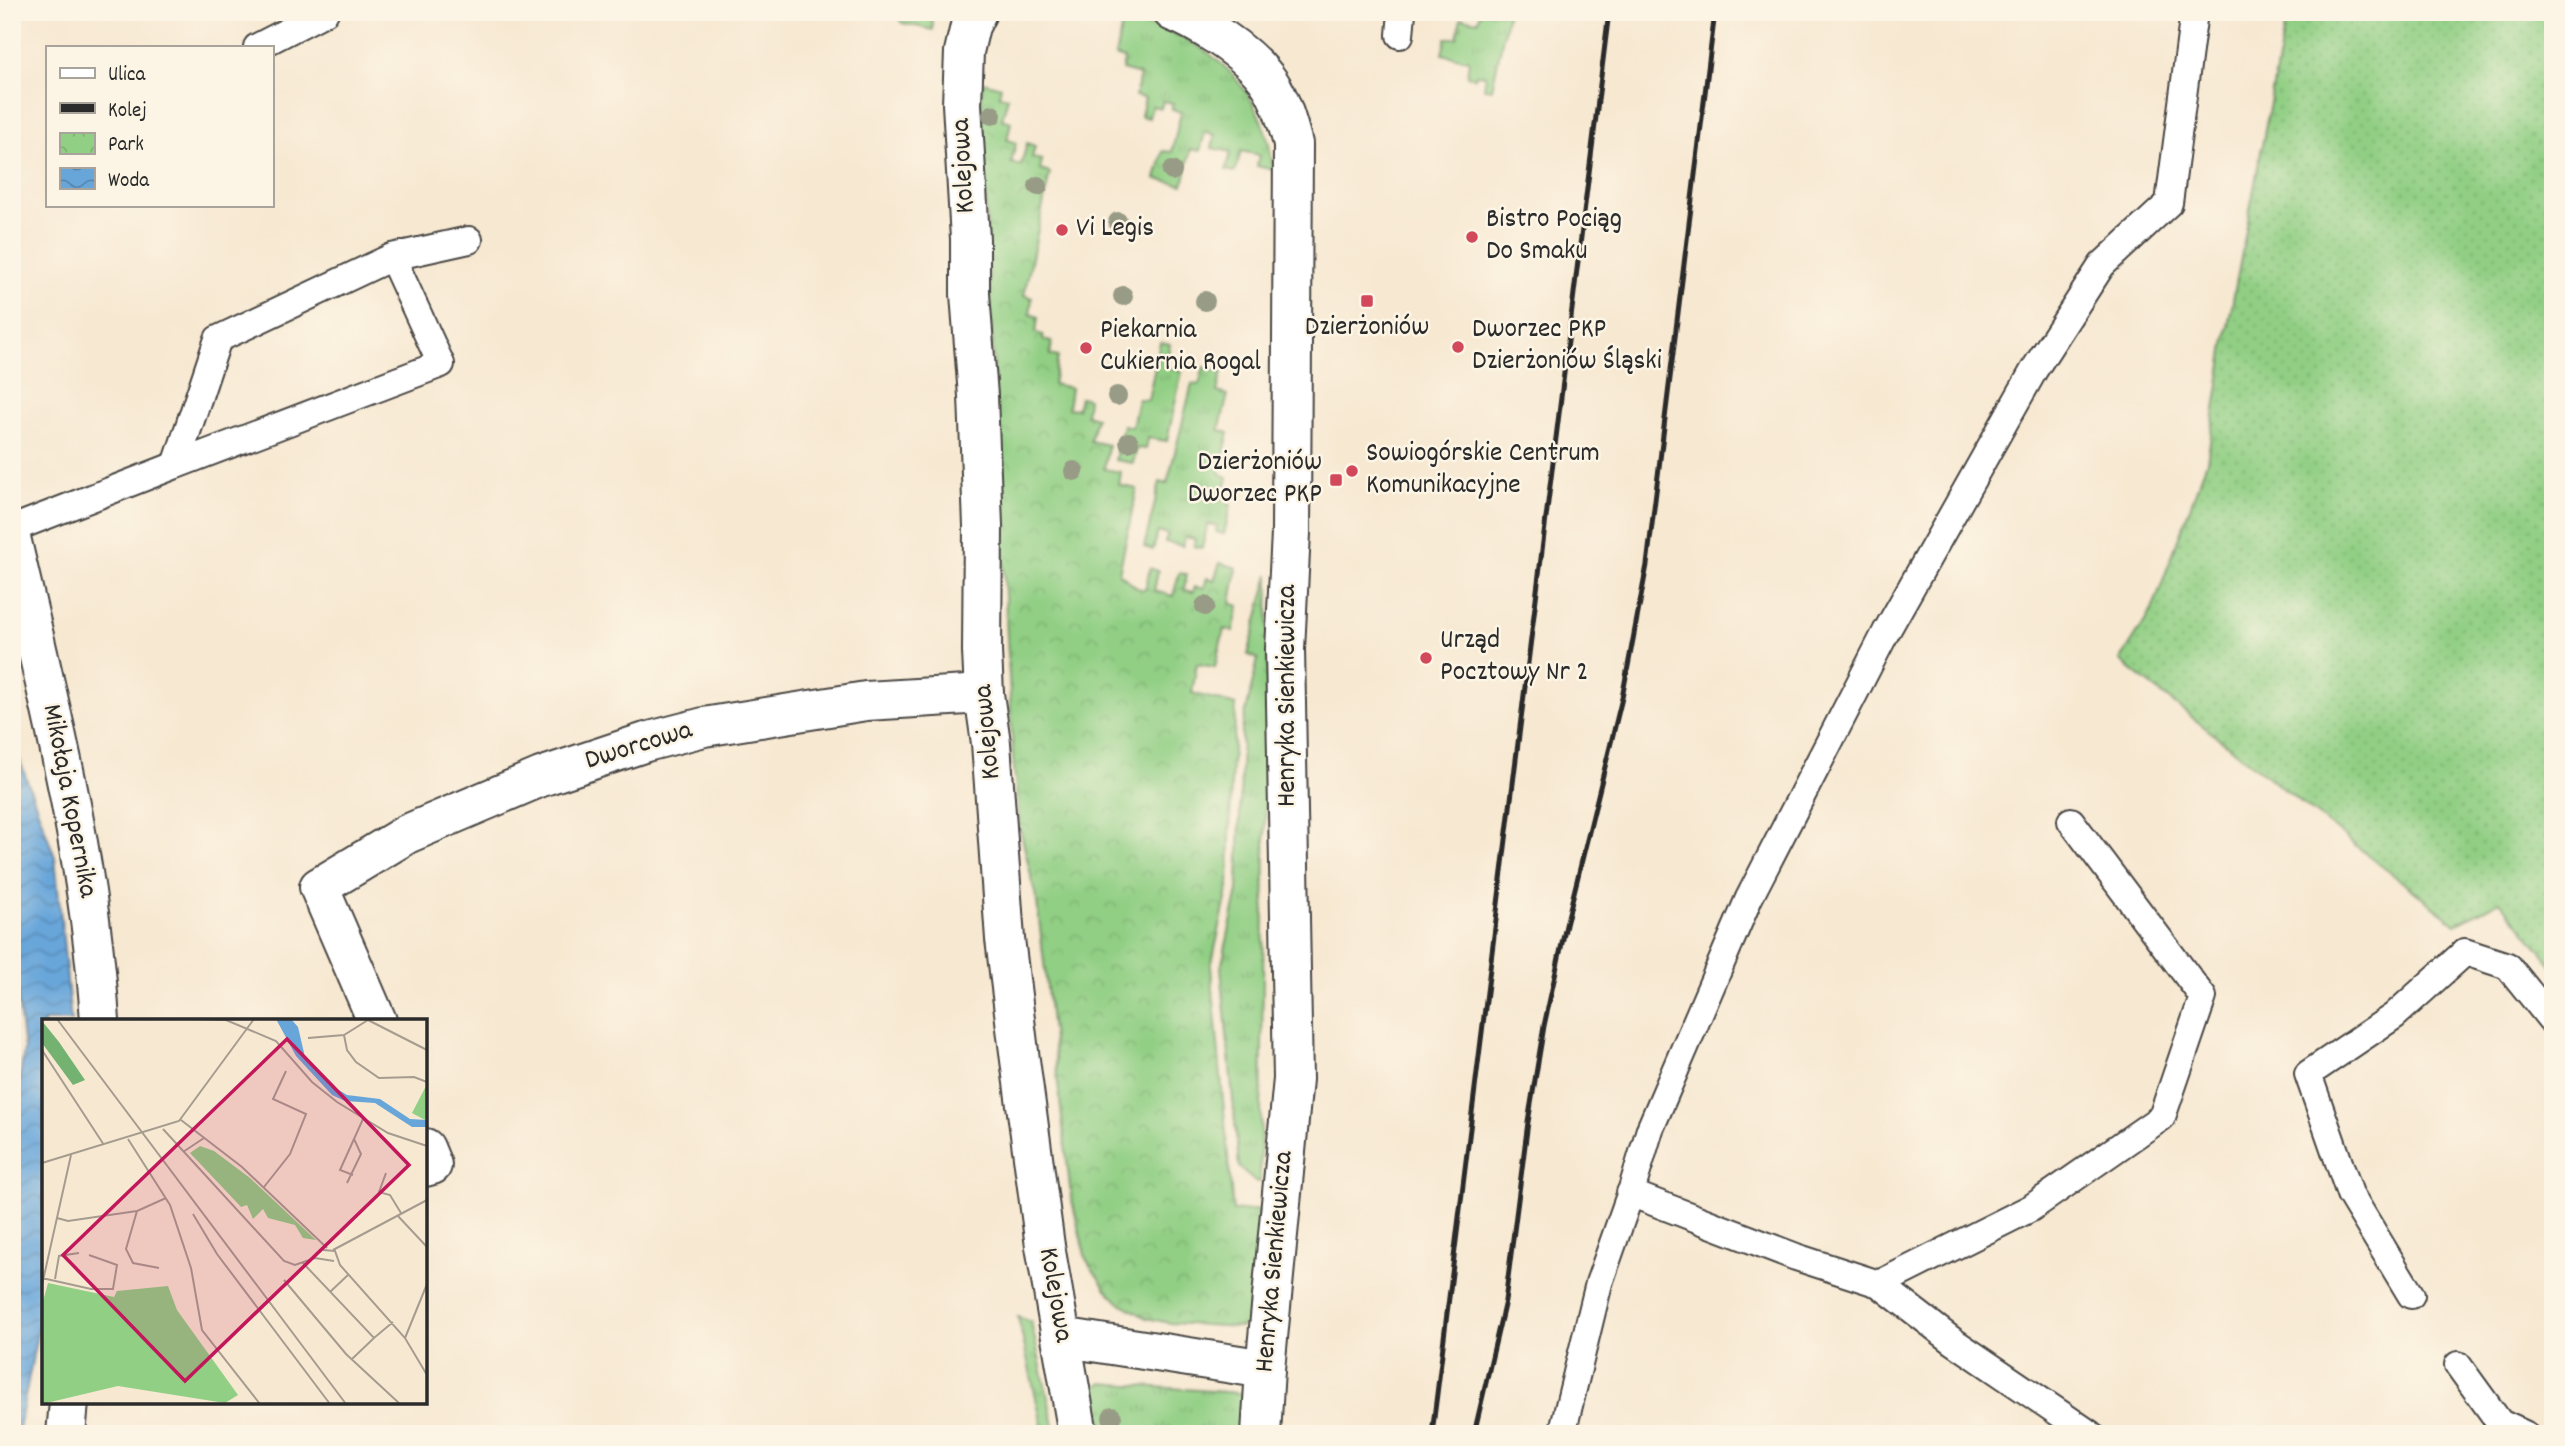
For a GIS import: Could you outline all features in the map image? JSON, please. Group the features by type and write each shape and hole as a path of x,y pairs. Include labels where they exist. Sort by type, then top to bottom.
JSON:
{"street":[{"name":"Henryka Sienkiewicza","path":"1184,14 1245,55 1267,77 1283,106 1293,145 1291,533 1285,649 1293,1079 1261,1434"},
{"name":"Kolejowa","path":"972,17 964,52 962,104 970,239 970,294 980,435 984,694 991,743 1007,952 1045,1246 1078,1434"},
{"name":"Mikołaja Kopernika","path":"12,542 67,781 81,855 96,960 100,1019"},
{"name":"Dworcowa","path":"376,1019 366,989 319,887 407,834 541,777 646,741 704,727 866,701 984,694"},
{"path":"427,1153 432,1165 427,1166"},
{"path":"1061,1336 1265,1369"},
{"path":"66,1434 69,1404"}],"lane":[{"path":"259,46 326,12"},
{"path":"1562,1434 1598,1283 1650,1129 1749,898 1886,632 2034,370 2102,265 2169,203 2194,12"},
{"path":"176,465 218,339 392,257 469,240"},
{"path":"12,529 441,364 392,257"},
{"path":"1879,1284 2031,1208 2162,1117 2203,996 2071,821"},
{"path":"2411,1295 2350,1194 2308,1074 2394,1016 2465,952 2508,966 2553,1021"},
{"path":"1630,1193 1796,1257 1879,1284 1953,1340 2090,1434"},
{"path":"2458,1364 2500,1423 2524,1434"}],"green space":[{"path":"895,12 932,12 933,30 902,23"},
{"path":"1480,12 1508,12 1492,89 1484,88 1486,75 1476,74 1475,78 1467,76 1469,60 1442,54 1446,38 1457,38 1461,18 1478,21"},
{"path":"2287,12 2553,12 2553,966 2500,901 2456,924 2120,661 2152,610 2207,461 2227,332"},
{"path":"1123,19 1158,28 1191,42 1208,53 1237,80 1258,112 1270,150 1273,170 1257,166 1259,155 1241,151 1235,172 1226,170 1231,152 1212,148 1215,135 1205,132 1200,151 1191,149 1183,185 1156,179 1163,151 1172,152 1181,112 1171,109 1173,103 1163,101 1161,108 1152,106 1149,118 1141,116 1145,98 1135,96 1140,75 1122,70 1124,59 1115,56"},
{"path":"983,82 1001,87 999,95 1008,97 1002,119 1011,122 1007,140 1016,143 1011,163 1021,165 1027,143 1035,146 1032,158 1042,160 1040,170 1050,173 1024,295 1032,298 1030,314 1038,317 1036,333 1043,335 1043,340 1052,342 1050,355 1058,357 1053,384 1071,388 1068,408 1077,409 1080,397 1088,399 1086,415 1096,418 1090,441 1108,445 1104,469 1121,472 1119,485 1137,489 1119,573 1137,588 1145,590 1150,568 1158,571 1154,591 1173,596 1179,573 1187,574 1184,590 1193,592 1195,587 1204,588 1207,578 1214,580 1220,563 1237,568 1231,603 1239,606 1233,631 1224,629 1215,667 1197,664 1192,693 1236,705 1229,885 1211,967 1233,1211 1259,1210 1254,1317 1248,1324 1240,1327 1169,1323 1146,1318 1119,1302 1106,1289 1086,1259 1071,1196 1037,902 1020,828 1013,758 984,170 981,96"},
{"path":"1160,342 1170,344 1165,367 1182,371 1167,441 1148,438 1146,449 1137,448 1133,463 1115,460 1123,425 1132,427 1138,399 1148,400"},
{"path":"1204,367 1222,372 1217,392 1228,395 1219,430 1229,433 1219,473 1228,477 1222,502 1231,505 1224,534 1216,532 1217,526 1208,524 1202,548 1194,546 1195,539 1185,537 1183,546 1165,542 1168,534 1158,532 1153,550 1144,547 1160,482 1167,484 1192,384 1199,385"},
{"path":"1269,574 1260,1182 1254,1181 1239,1167 1221,968 1238,891 1242,729 1258,659 1248,655"},
{"path":"1018,1317 1031,1322 1056,1434 1044,1434"},
{"path":"1101,1383 1239,1393 1247,1398 1246,1434 1105,1434 1095,1392 1095,1387"}],"water":[{"path":"12,739 55,857 71,1019 42,1019 42,1308 18,1434 12,1434 12,1130 24,1050 12,951"}],"railway":[{"path":"1432,1434 1609,12"},
{"path":"1474,1434 1505,1301 1528,1122 1544,1026 1622,698 1647,565 1715,12"}],"place":[{"name":"Vi Legis","path":"1062,230"},
{"name":"Bistro Pociąg Do Smaku","path":"1472,237"},
{"name":"Dzierżoniów","path":"1367,301"},
{"name":"Dworzec PKP Dzierżoniów Śląski","path":"1458,347"},
{"name":"Piekarnia Cukiernia Rogal","path":"1086,348"},
{"name":"Sowiogórskie Centrum Komunikacyjne","path":"1352,471"},
{"name":"Dzierżoniów Dworzec PKP","path":"1336,480"},
{"name":"Urząd Pocztowy Nr 2","path":"1426,658"}]}
